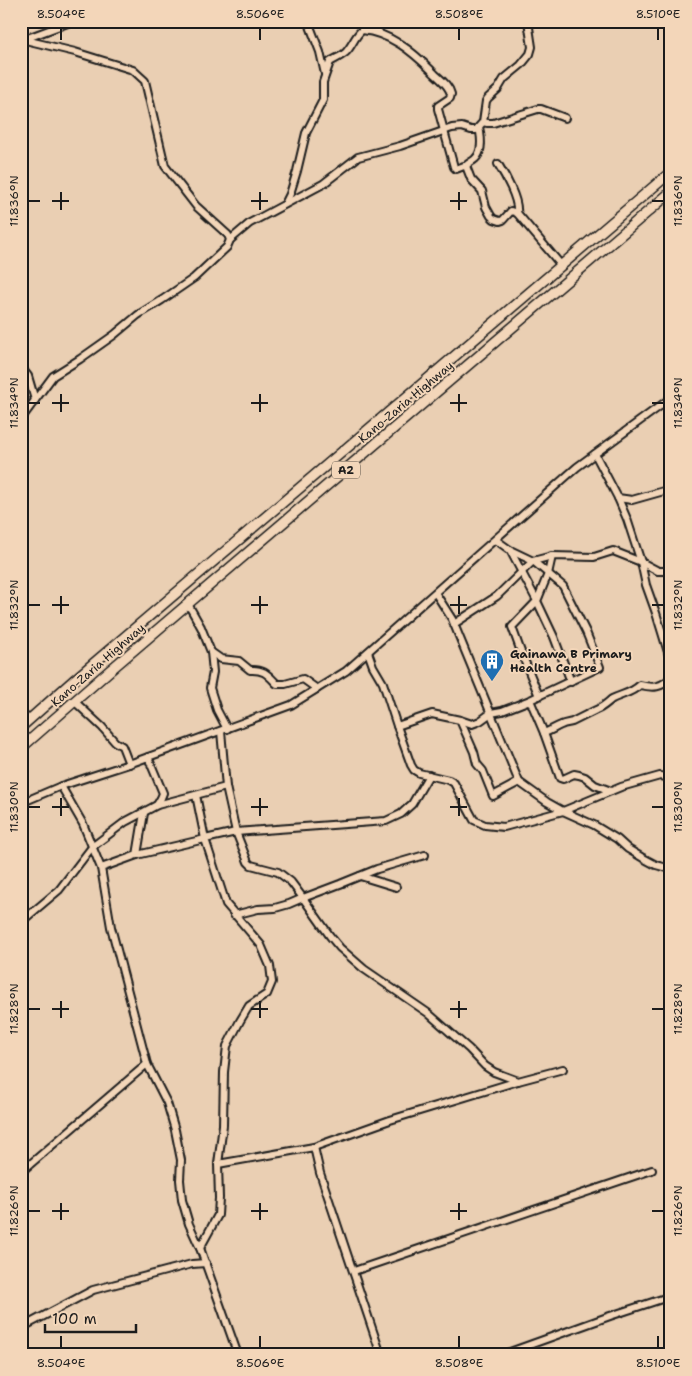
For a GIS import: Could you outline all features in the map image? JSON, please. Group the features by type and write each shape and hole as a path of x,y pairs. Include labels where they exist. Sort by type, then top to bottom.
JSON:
{"highway":[{"name":"Kano-Zaria Highway","path":"21,726 671,172"},
{"name":"Kano-Zaria Highway","path":"21,748 671,192"}],"street":[{"path":"22,40 73,21"},
{"path":"308,21 320,52 325,75"},
{"path":"362,21 362,30"},
{"path":"366,21 382,35"},
{"path":"362,30 382,35 407,48 424,62 450,89 450,98 438,106 438,109 456,169 466,166 479,154 481,124 486,101 498,90 504,79 521,65 530,54 532,47 528,21"},
{"path":"284,205 290,194 306,133 323,100 323,82 330,62 343,55 349,49 356,35 362,30"},
{"path":"22,40 75,52 133,70 145,81 165,166 196,206 228,235 230,240"},
{"path":"21,419 53,376 114,335 138,315 194,278 227,247 230,240 250,223 323,184 358,157 400,146 444,131 462,127 476,130 481,124 493,123 538,109 565,118"},
{"path":"498,164 505,175 516,202 517,213"},
{"path":"466,166 471,179 482,190 486,207 494,219 500,221 511,211 517,213 561,265"},
{"path":"21,367 28,376 35,400"},
{"path":"21,803 61,786 129,764 291,705 318,689 346,671 436,594 578,467 671,398"},
{"path":"595,454 627,520 671,662"},
{"path":"618,498 632,500 671,489"},
{"path":"397,726 432,714 472,724 491,714 502,712 539,696 600,667 586,632 563,586 533,561 510,550 496,540"},
{"path":"510,550 554,637 570,682"},
{"path":"454,624 497,596 533,561 552,556 594,557 613,551 658,571 671,572"},
{"path":"539,696 512,627 537,601 548,574 552,556"},
{"path":"436,594 454,624 519,782 562,811 594,825 617,839 628,849 643,858 656,865 671,869"},
{"path":"188,604 201,627 211,652 213,672 210,688 224,730 226,787 236,832 248,862 251,865 278,872 291,882 340,948 364,969 428,1013 469,1049 485,1066 494,1072 518,1081"},
{"path":"211,652 221,659 238,661 250,670 266,673 277,684 285,684 303,679 318,689"},
{"path":"368,652 373,666 383,683 414,770 418,773 449,780 454,783 474,820 485,825 504,828 562,811 622,786 660,776 671,778"},
{"path":"544,733 555,730 562,724 582,718 640,686 652,688 666,682 671,677"},
{"path":"530,700 560,778 563,779 579,774 595,785 611,791"},
{"path":"74,701 115,742 122,746 129,764"},
{"path":"460,720 474,752 477,764 483,771 494,796 519,782"},
{"path":"148,757 162,788 162,798 157,806"},
{"path":"101,868 137,855 236,832 386,820 401,814 412,804 430,775"},
{"path":"61,786 80,818 101,868 110,927 147,1064 166,1103 175,1130 181,1160 182,1200 189,1224 206,1263 238,1355"},
{"path":"21,922 59,890 92,847 126,822 157,806 226,787"},
{"path":"196,795 206,839 226,904 261,945 270,966 272,982 267,994 249,1006 227,1046 224,1072 223,1125 218,1164 218,1215 200,1248"},
{"path":"137,855 144,812"},
{"path":"234,915 289,904 385,866 425,855"},
{"path":"358,876 396,887"},
{"path":"21,1172 147,1064"},
{"path":"218,1164 314,1147 390,1120 563,1069"},
{"path":"314,1147 320,1173 381,1355"},
{"path":"354,1271 652,1170"},
{"path":"21,1328 93,1290 192,1264 206,1263"},
{"path":"506,1354 671,1296"}],"place":[{"name":"Gainawa B Primary Health Centre","path":"492,682"}]}
